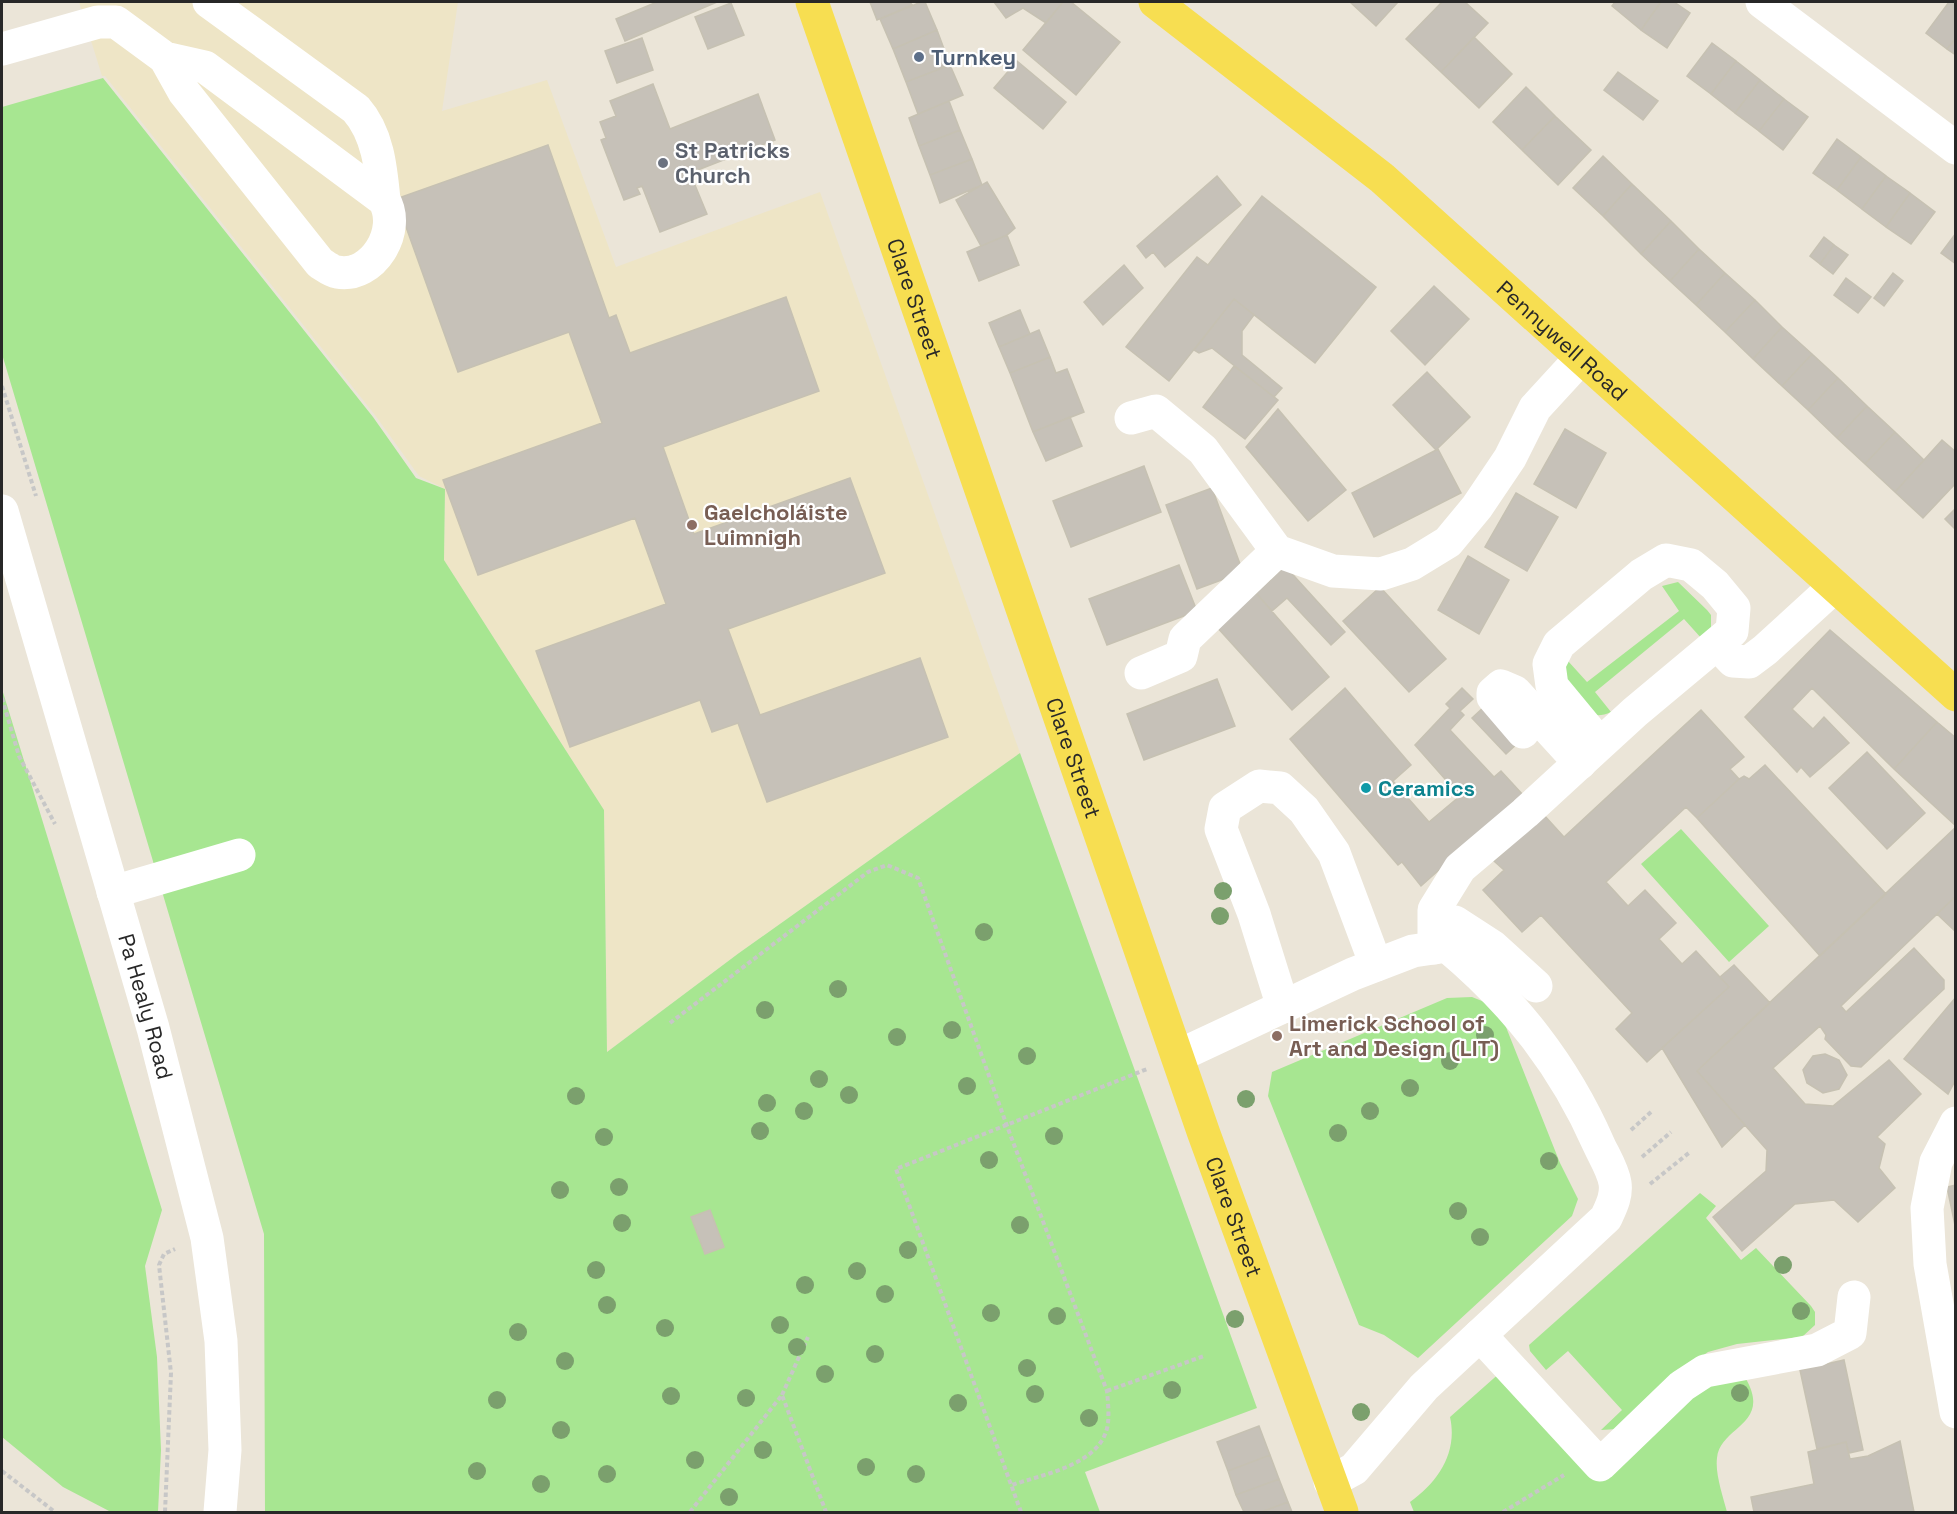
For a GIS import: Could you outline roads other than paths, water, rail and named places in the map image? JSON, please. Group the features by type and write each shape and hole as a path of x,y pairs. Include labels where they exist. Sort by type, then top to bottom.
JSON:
{"main road":[{"name":"Clare Street","path":"812,2 1178,1056 1342,1512"},
{"name":"Pennywell Road","path":"1155,2 1382,178 1580,359 1956,695"}],"street":[{"path":"209,2 335,93 363,117 379,162 384,200"},
{"path":"1762,2 1956,148"},
{"path":"2,49 108,12 116,22 165,58 205,67 384,200 391,211 391,226 385,242 374,258 361,269 350,272 336,272 320,263 184,92 165,58"},
{"path":"1131,418 1156,411 1203,450 1277,551 1333,571 1381,574 1421,559 1448,542 1477,507 1510,458 1535,408 1580,359"},
{"name":"Pa Healy Road","path":"2,515 113,892 196,1189 207,1238 221,1341 225,1450 220,1512"},
{"path":"1141,673 1181,656 1185,639 1277,551"},
{"path":"1434,948 1434,910 1460,868 1732,630 1734,608 1715,585 1691,565 1666,560 1641,574 1560,645 1548,664 1552,686 1590,753"},
{"path":"1717,644 1733,661 1749,662 1834,587"},
{"path":"1523,732 1493,697 1493,693 1501,686 1515,693 1590,753"},
{"path":"1283,1007 1254,914 1221,829 1225,808 1259,786 1280,788 1304,810 1334,854 1376,965"},
{"path":"113,892 239,855"},
{"path":"1455,921 1492,946 1536,986"},
{"path":"1178,1056 1376,965 1413,951 1447,946 1488,980 1548,1052 1587,1119 1615,1182 1614,1201 1606,1218 1424,1387 1354,1469 1330,1482"},
{"path":"1956,1123 1936,1162 1927,1208 1930,1264 1956,1412"},
{"path":"1480,1335 1600,1465 1682,1386 1705,1371 1817,1350 1850,1333 1854,1298"}],"place":[{"name":"Turnkey","path":"919,57"},
{"name":"St Patricks Church","path":"663,163"},
{"name":"Gaelcholáiste Luimnigh","path":"692,525"},
{"name":"Ceramics","path":"1366,788"},
{"name":"Limerick School of Art and Design (LIT)","path":"1277,1036"}]}
